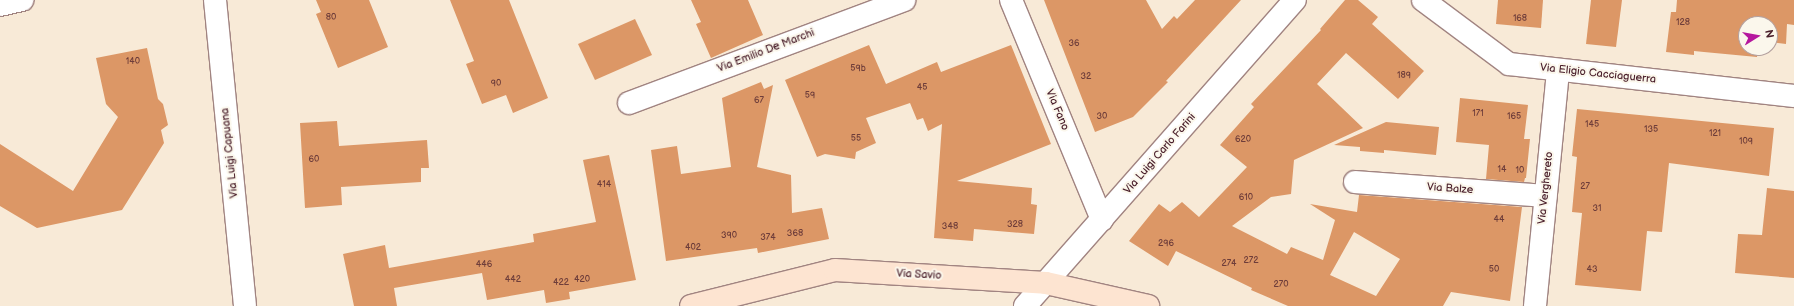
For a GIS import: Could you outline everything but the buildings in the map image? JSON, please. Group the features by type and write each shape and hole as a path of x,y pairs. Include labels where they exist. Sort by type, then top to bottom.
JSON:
{"street":[{"path":"0,5 22,0"},
{"name":"Via Luigi Capuana","path":"215,0 245,306"},
{"name":"Via Emilio De Marchi","path":"629,103 904,0"},
{"name":"Via Fano","path":"1011,0 1102,220"},
{"name":"Via Luigi Carlo Farini","path":"1025,306 1294,0"},
{"name":"Via Eligio Cacciaguerra","path":"1423,0 1509,64 1794,96"},
{"name":"Via Verghereto","path":"1535,306 1558,70"},
{"name":"Via Balze","path":"1355,182 1545,196"},
{"name":"Via Savio","path":"691,306 835,270 1046,283 1148,306"}]}
